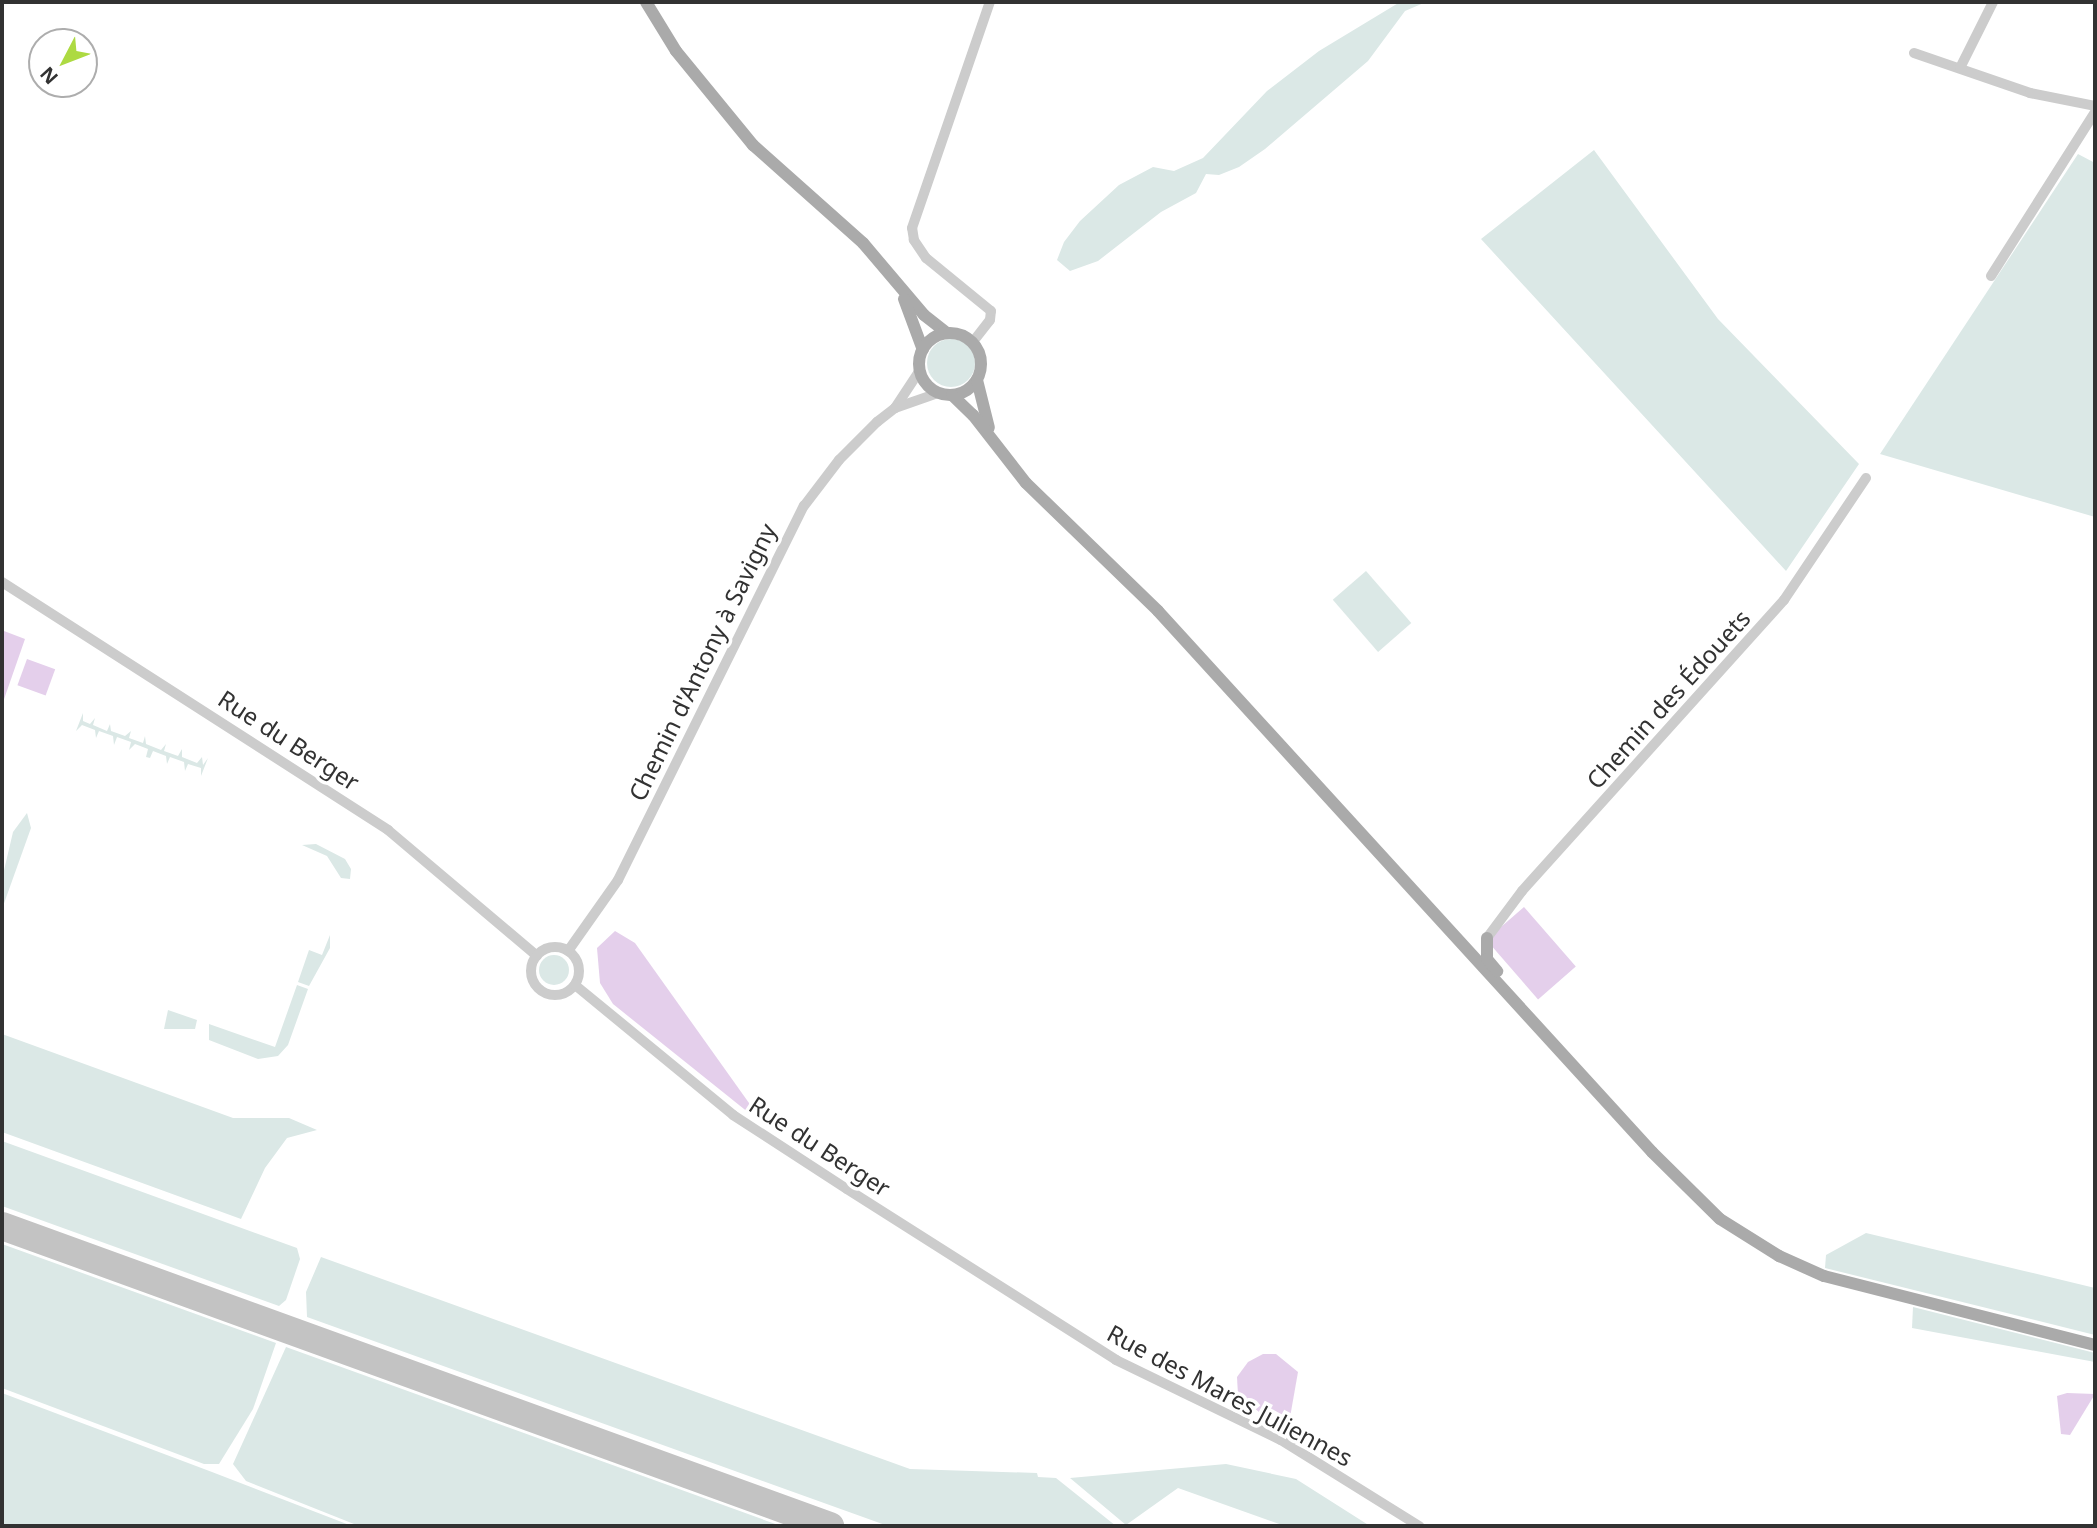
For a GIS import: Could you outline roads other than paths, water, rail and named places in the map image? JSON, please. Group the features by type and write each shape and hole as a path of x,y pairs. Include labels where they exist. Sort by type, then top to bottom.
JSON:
{"main road":[{"path":"646,2 676,51 745,135 863,243 947,333 972,342 981,359 977,380 983,414 1004,456"},
{"path":"885,269 915,321 923,350 920,370 927,384 938,393 952,395 974,415 1004,456 1050,508 1158,611 1688,1189 1748,1239 1801,1266 1859,1287 2095,1345"},
{"path":"923,350 933,338 947,333"},
{"path":"952,395 977,380"},
{"path":"1425,904 1438,907 1475,946 1488,938"},
{"path":"1488,938 1487,959 1517,993 1521,1009"}],"street":[{"path":"972,342 990,320 990,311 926,258 914,240 912,228 990,2"},
{"path":"1960,68 1993,2"},
{"path":"1914,53 2066,103 2095,106"},
{"path":"1991,276 2095,112"},
{"path":"895,408 920,370"},
{"path":"895,408 938,393"},
{"name":"Chemin d'Antony à Savigny","path":"568,951 618,880 804,506 839,460 895,408"},
{"name":"Chemin des Édouets","path":"1488,938 1522,891 1784,600 1866,478"},
{"name":"Rue du Berger","path":"2,582 388,830 537,956"},
{"path":"554,947 568,951 579,969 575,985 557,995 540,989 532,973 537,956 554,947"},
{"name":"Rue du Berger","path":"575,985 733,1115 1057,1323"},
{"name":"Rue des Mares Juliennes","path":"1057,1323 1171,1389 1280,1440 1419,1526"}]}
